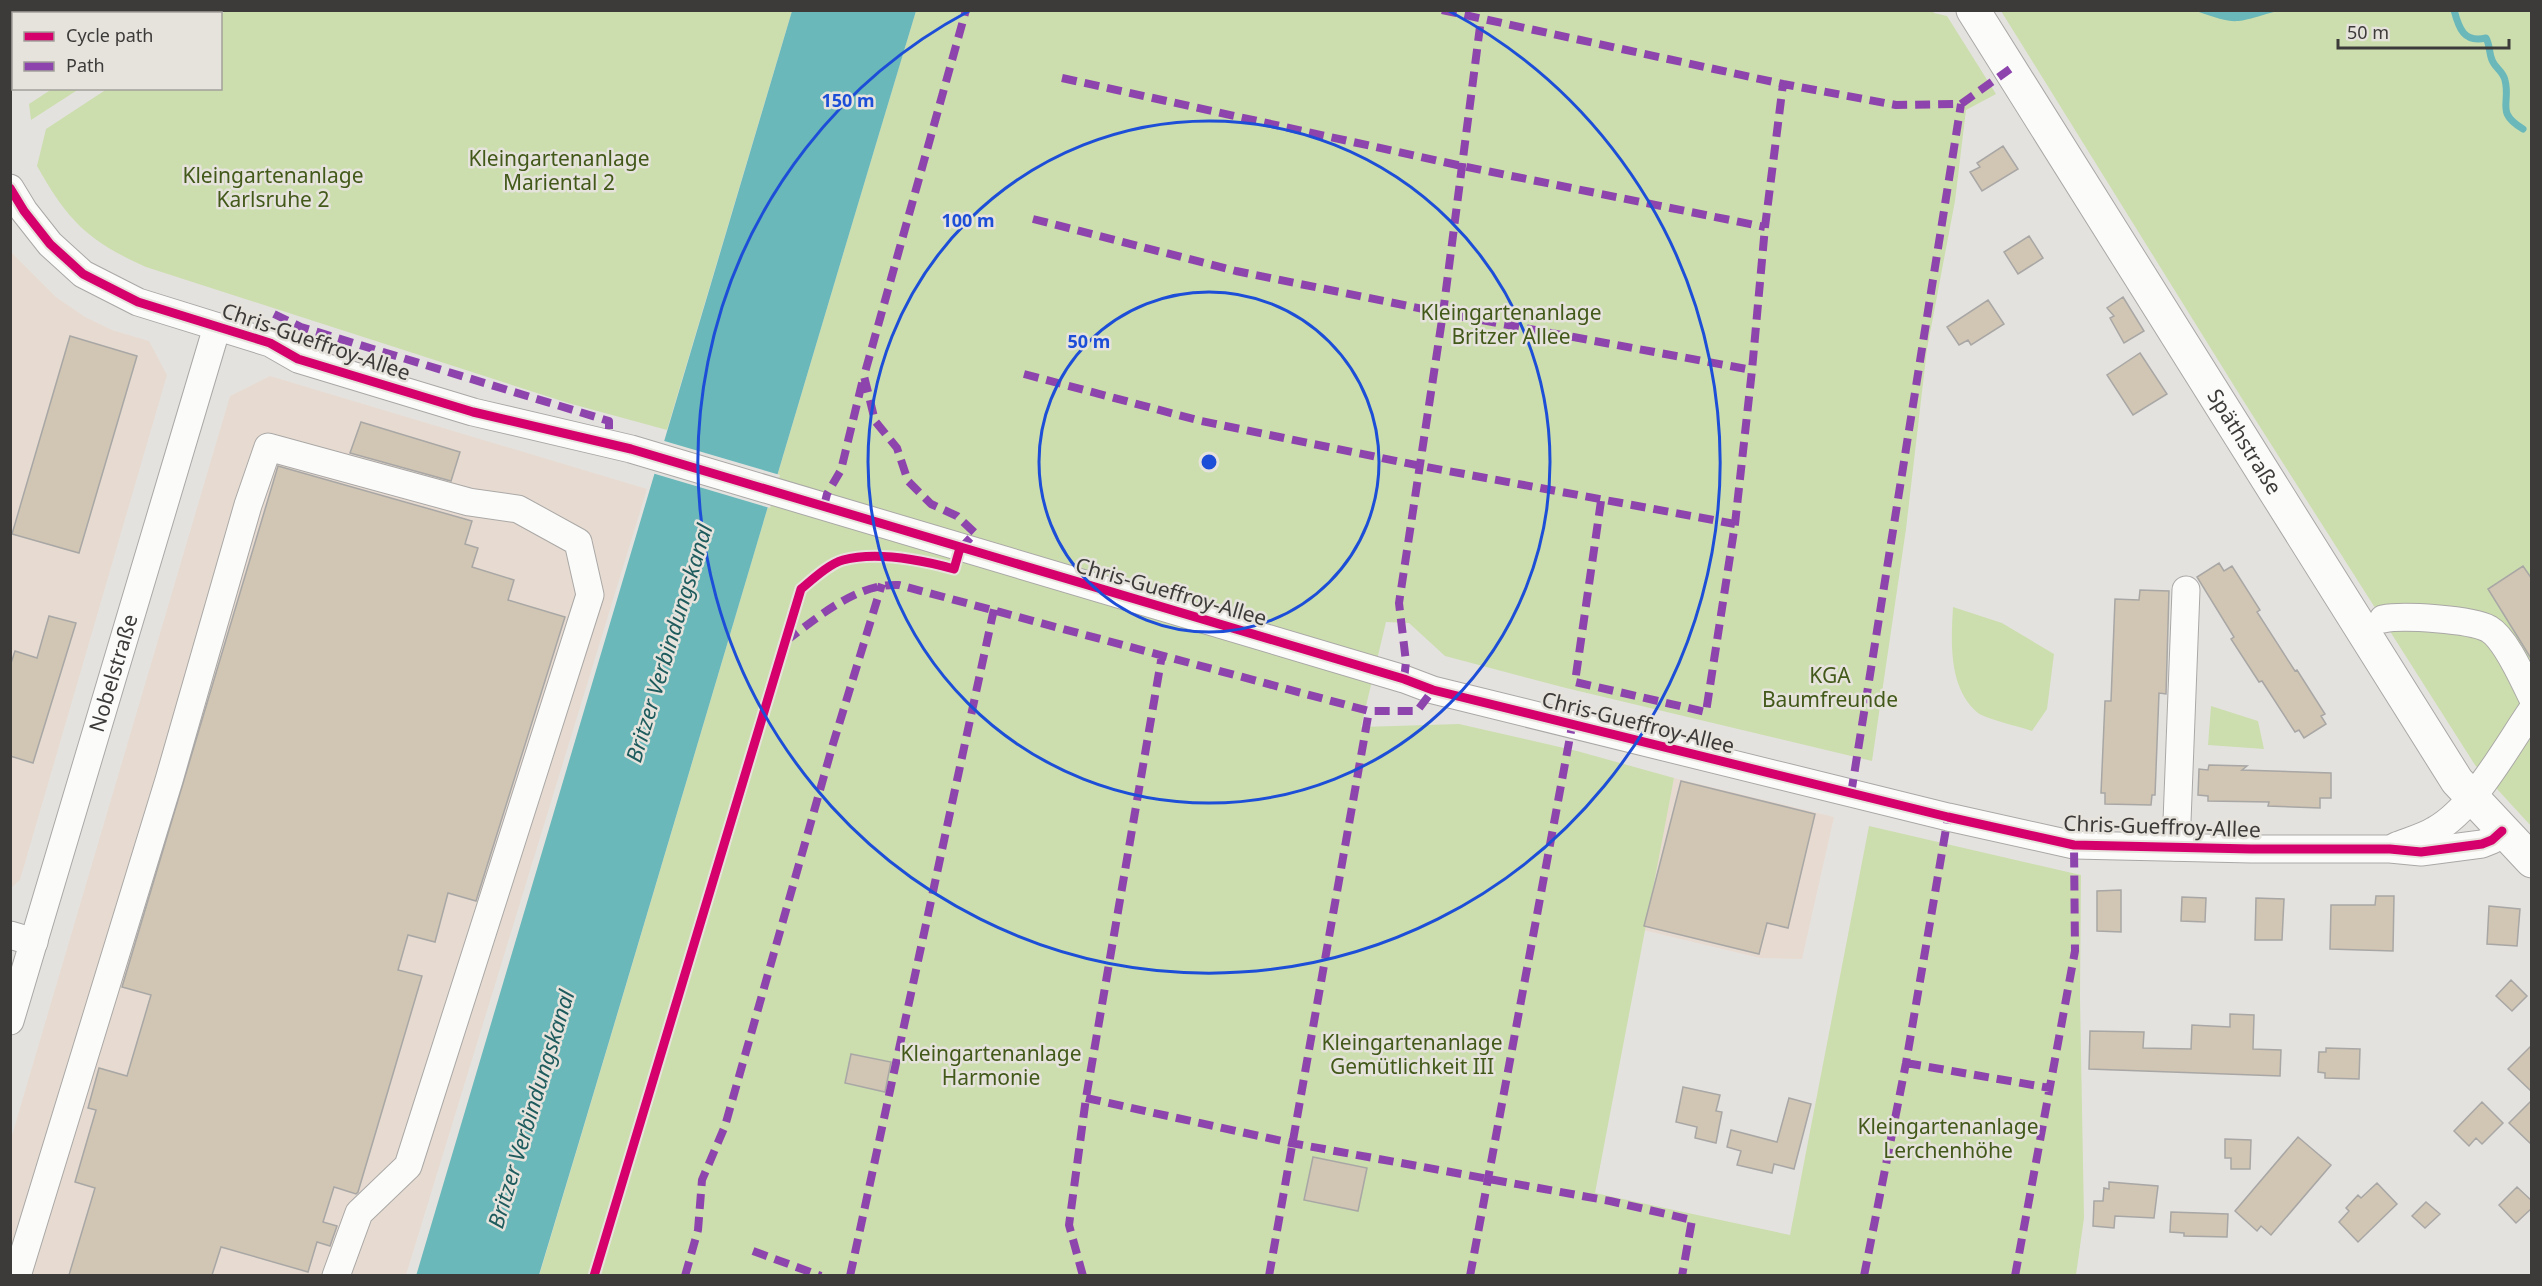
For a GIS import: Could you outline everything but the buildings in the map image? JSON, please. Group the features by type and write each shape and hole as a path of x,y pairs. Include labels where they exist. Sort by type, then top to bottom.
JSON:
{"main road":[{"name":"Späthstraße","path":"1973,10 2380,630 2457,781 2532,861"}],"street":[{"name":"Chris-Gueffroy-Allee","path":"10,188 24,211 50,244 83,274 138,302 270,343 298,359 473,412 595,440 652,456 1393,676 1433,690 1948,817 2074,845 2390,849 2421,852 2482,844 2492,840 2502,831"},
{"name":"Nobelstraße","path":"10,1021 22,939 217,327"},
{"path":"16,1275 170,780 248,505 268,447 469,502 518,509 578,542 590,595 408,1166 359,1213 336,1275"},
{"path":"2176,847 2186,590"},
{"path":"2380,630 2393,617 2448,619 2490,630 2511,656 2532,697"},
{"name":"Chris-Gueffroy-Allee","path":"2390,849 2436,830 2470,797 2486,778 2532,710"}],"shaded area":[{"path":"10,251 56,297 85,317 112,330 149,341 167,375 20,880 11,888"},
{"path":"270,376 647,489 406,1275 11,1275 10,1142 230,396"},
{"path":"1674,778 1834,817 1802,959 1760,958 1643,930"}],"green space":[{"path":"1933,10 1934,13 1947,16 1996,94 1966,110 1955,201 1927,349 1906,529 1872,761 1566,688 1445,656 1409,623 1386,622 1361,727 1459,724 1577,751 1674,778 1595,1193 1790,1235 1869,826 2081,875 2080,998 2084,1218 2076,1275 539,1276 916,11"},
{"path":"226,11 792,11 667,430 568,403 146,267 109,248 81,227 59,201 37,166 46,129 105,90 222,90 222,13"},
{"path":"2001,11 2531,11 2531,826 2475,765 2241,397"},
{"path":"50,90 77,90 31,120 29,104"},
{"path":"1953,607 2002,623 2054,654 2047,709 2032,731 1982,715 1968,703 1956,678 1952,649"},
{"path":"2211,706 2258,721 2264,749 2208,745"}],"water":[{"name":"Britzer Verbindungskanal","path":"792,11 916,11 539,1275 416,1276"},
{"path":"2196,11 2277,11 2244,20 2229,21"}],"pier":[{"path":"661,440 780,475 770,508 652,473"}],"waterway":[{"path":"2454,10 2464,33 2472,38 2486,38 2492,60 2505,80 2506,107 2509,118 2523,129"}],"marked path":[{"path":"960,549 975,533 957,516 931,504 908,481 897,448 875,421 864,376 966,10"},
{"path":"1442,10 1783,84 1896,105 1961,104 2010,69"},
{"path":"1404,679 1406,662 1399,603 1443,313 1481,19"},
{"path":"1062,78 1462,166 1765,227"},
{"path":"1601,501 1575,682 1706,712 1735,524 1765,227 1783,84"},
{"path":"1851,794 1961,104"},
{"path":"1033,219 1236,271 1443,313 1752,370"},
{"path":"274,314 301,327 609,421 609,429"},
{"path":"1024,374 1201,421 1421,466 1735,524"},
{"path":"824,506 827,494 841,470 863,379"},
{"path":"685,1276 698,1230 702,1180 725,1126 833,744 882,584"},
{"path":"786,641 825,612 853,596 883,586 899,585 1369,711 1417,711 1433,690"},
{"path":"850,1276 994,609"},
{"path":"1083,1276 1069,1225 1086,1098 1162,655"},
{"path":"1269,1276 1369,711"},
{"path":"1470,1276 1572,726"},
{"path":"1864,1276 1906,1063 1948,817"},
{"path":"2015,1276 2075,951 2074,845"},
{"path":"1906,1063 2050,1088"},
{"path":"1086,1098 1291,1143 1610,1201 1692,1220 1682,1276"},
{"path":"753,1251 821,1276"}],"cycle path":[{"path":"10,188 24,211 50,244 83,274 138,302 270,343 298,359 473,412 631,449 1404,679 1433,690 1948,817 2074,845 2390,849 2421,852 2482,844 2492,840 2502,831"},
{"path":"594,1276 801,589 832,565 856,557 899,558 954,569 960,548"}],"park label":[{"name":"Kleingartenanlage Mariental 2","path":"559,171"},
{"name":"Kleingartenanlage Karlsruhe 2","path":"273,188"},
{"name":"Kleingartenanlage Britzer Allee","path":"1511,325"},
{"name":"KGA Baumfreunde","path":"1830,688"},
{"name":"Kleingartenanlage Gemütlichkeit III","path":"1412,1055"},
{"name":"Kleingartenanlage Harmonie","path":"991,1066"},
{"name":"Kleingartenanlage Lerchenhöhe","path":"1948,1139"}]}
